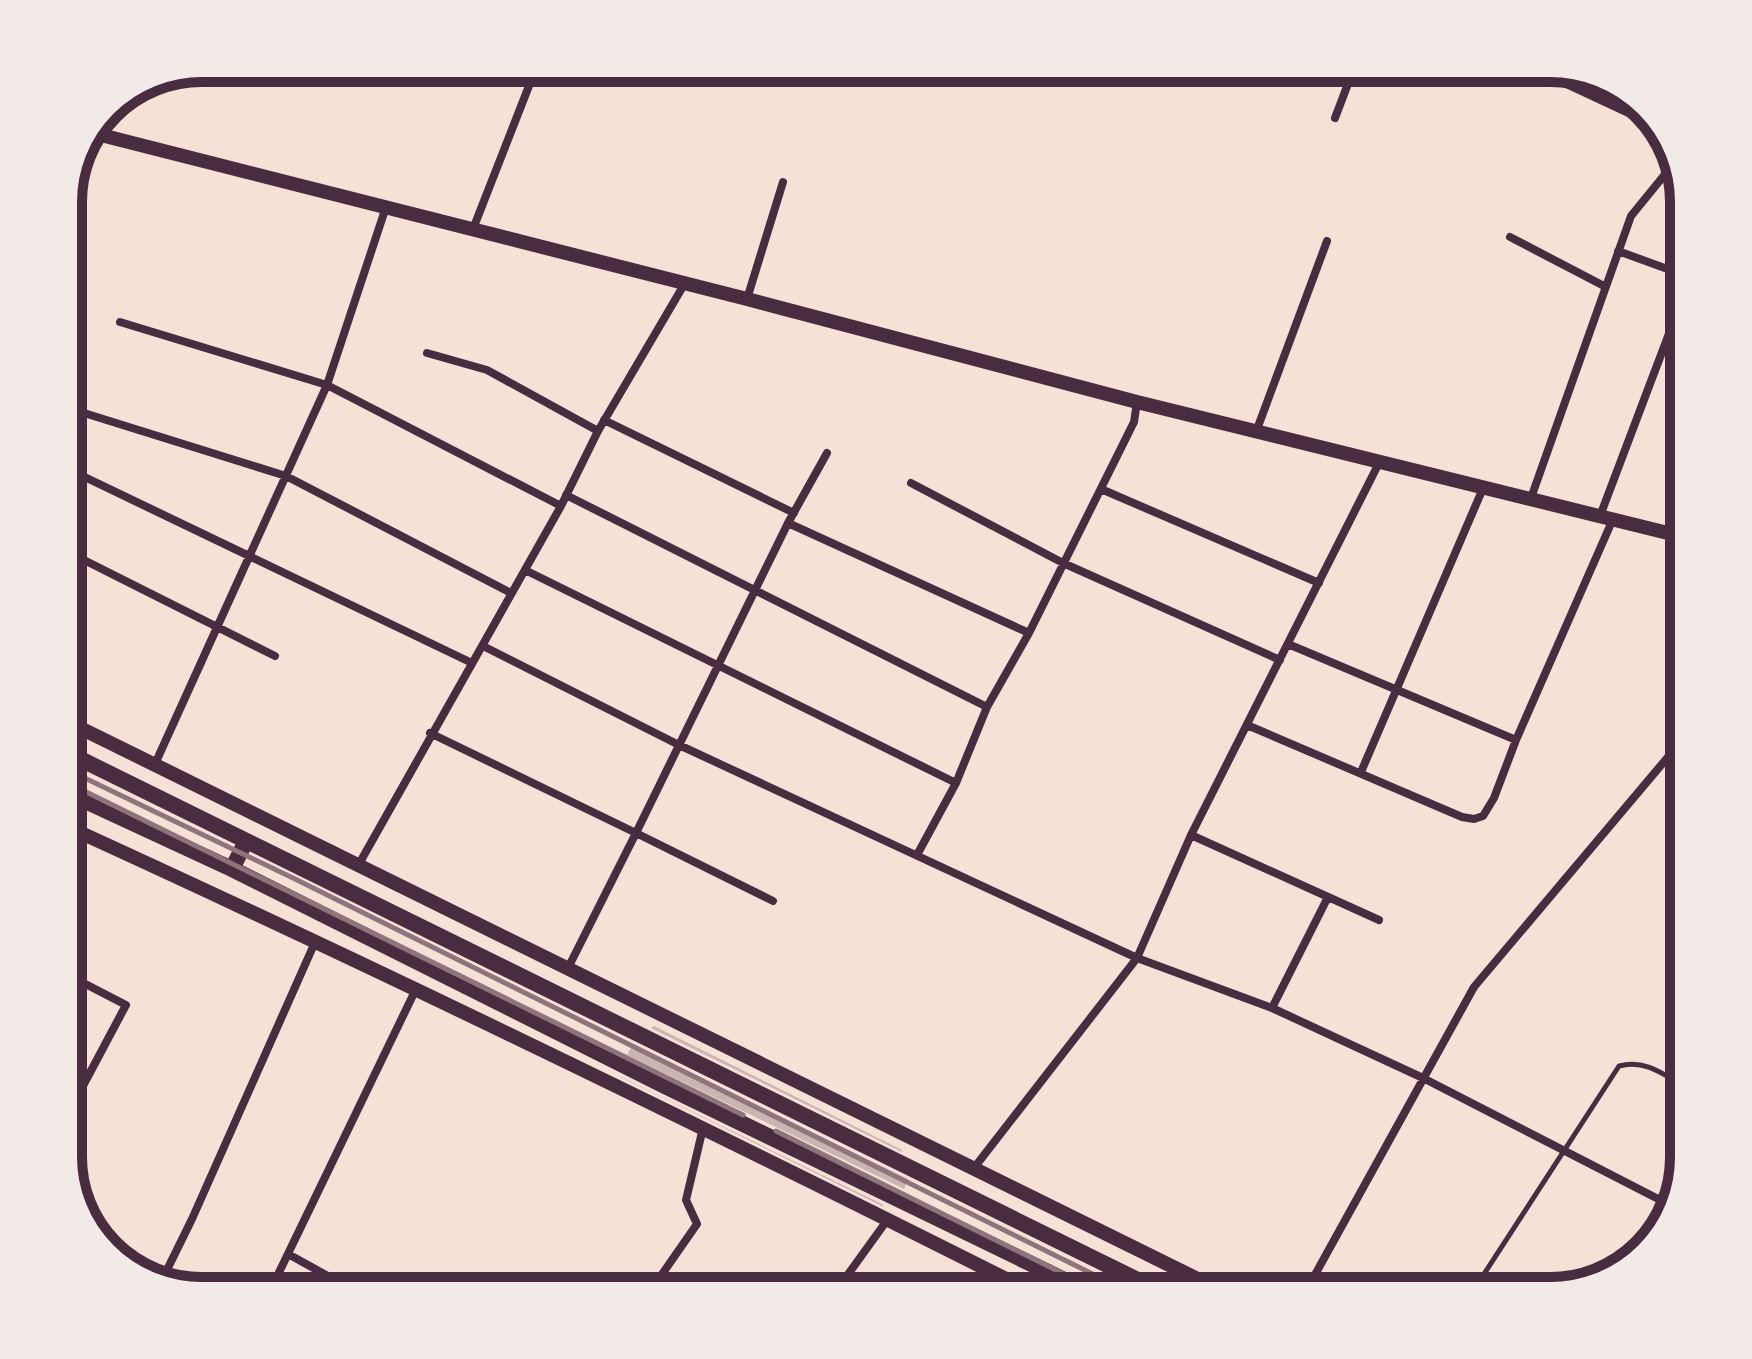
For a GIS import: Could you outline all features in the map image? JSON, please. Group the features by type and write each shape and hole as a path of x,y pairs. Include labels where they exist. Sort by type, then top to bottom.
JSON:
{"main road":[{"path":"82,760 1132,1277"},
{"path":"82,799 232,869 665,1086 1060,1277"},
{"path":"232,869 246,841"}],"street":[{"path":"473,229 531,82"},
{"path":"1335,118 1349,82"},
{"path":"1566,84 1633,115"},
{"path":"103,135 685,283 1137,402 1670,534"},
{"path":"1531,498 1631,216 1666,173"},
{"path":"747,299 783,182"},
{"path":"155,764 327,385 386,207"},
{"path":"1510,237 1606,287"},
{"path":"1256,432 1327,241"},
{"path":"1618,251 1670,270"},
{"path":"359,864 430,733 483,646 561,506 604,420 685,283"},
{"path":"120,322 327,385 561,506"},
{"path":"1247,725 1462,817 1474,819 1483,816 1489,808 1606,518 1670,334"},
{"path":"427,353 487,370 598,431"},
{"path":"917,855 956,783 987,707 1029,633 1134,422 1137,402"},
{"path":"82,412 286,476 511,593"},
{"path":"604,420 794,513"},
{"path":"568,968 758,590 788,523 827,453"},
{"path":"974,1168 1137,958 1191,835 1381,460"},
{"path":"82,476 472,663"},
{"path":"911,483 1063,563 1280,660"},
{"path":"1361,772 1484,486"},
{"path":"1101,489 1319,583"},
{"path":"566,495 987,707"},
{"path":"788,523 1029,633"},
{"path":"82,559 275,656"},
{"path":"525,570 956,783"},
{"path":"1288,644 1516,740"},
{"path":"483,646 679,745 1137,958 1272,1008 1423,1078 1662,1201"},
{"path":"82,729 1194,1277"},
{"path":"430,733 773,901"},
{"path":"1314,1277 1474,987 1670,755"},
{"path":"82,833 316,940 1002,1277"},
{"path":"1191,835 1379,920"},
{"path":"1272,1008 1328,897"},
{"path":"166,1272 316,940"},
{"path":"82,982 126,1005 82,1088"},
{"path":"277,1277 416,989"},
{"path":"660,1277 697,1224 686,1200 703,1128"},
{"path":"846,1277 888,1219"},
{"path":"288,1254 330,1277"},
{"path":"1045,1277 1048,1271"}],"lane":[{"path":"1482,1277 1619,1066 1631,1063 1646,1065 1670,1078"}],"building":[{"path":"654,1026 902,1150 902,1152 651,1028"},
{"path":"633,1044 908,1179 904,1189 627,1055"},
{"path":"620,1076 884,1205 882,1206"}],"railway":[{"path":"82,777 1099,1277"},
{"path":"82,790 743,1115"},
{"path":"776,1131 1070,1277"}]}
